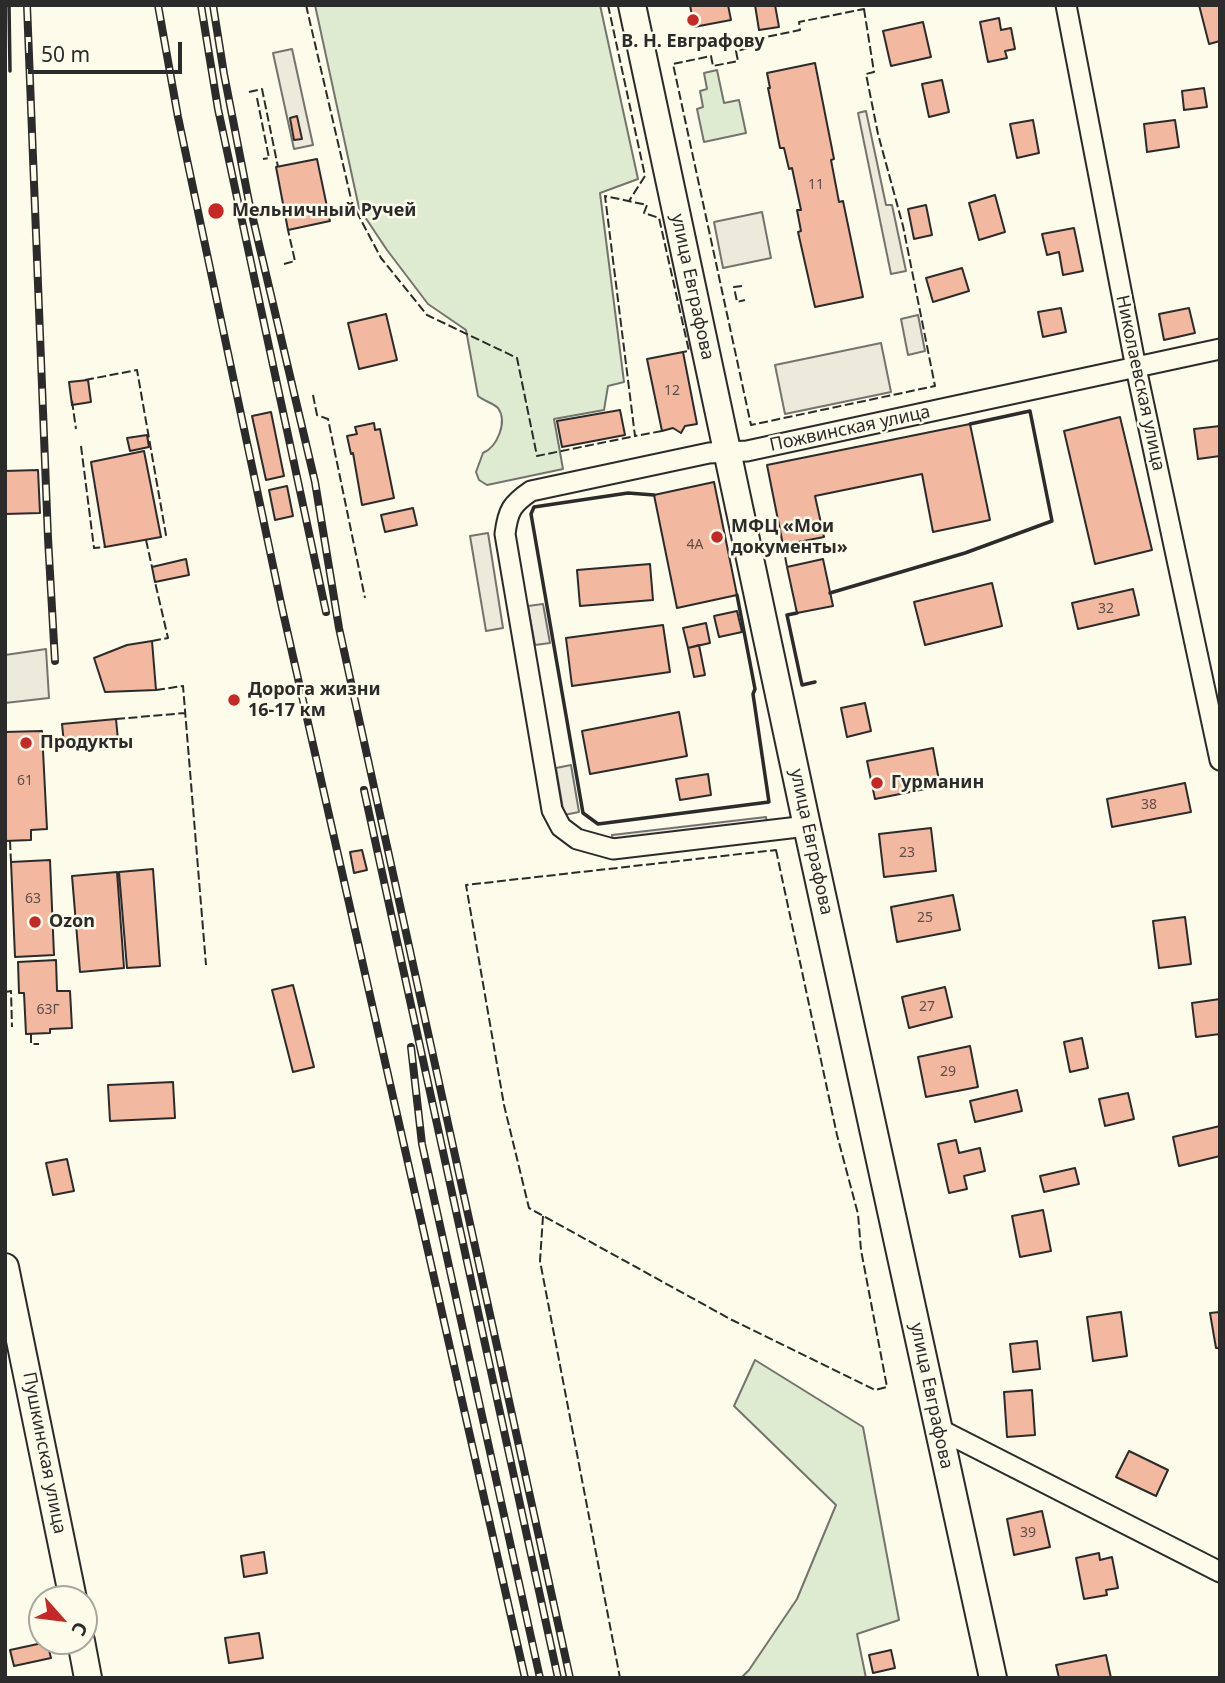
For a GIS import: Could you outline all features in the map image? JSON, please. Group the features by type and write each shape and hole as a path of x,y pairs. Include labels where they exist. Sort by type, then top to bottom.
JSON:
{"street":[{"name":"улица Евграфова","path":"632,5 807,826 993,1678"},
{"name":"Николаевская улица","path":"1066,5 1136,368 1220,760"},
{"name":"Пожвинская улица","path":"807,826 613,849 577,839 561,827 552,810 505,534 507,516 516,501 531,491 709,453 747,451 1220,349"},
{"name":"Пушкинская улица","path":"5,1267 70,1585"},
{"path":"939,1429 1220,1572"},
{"path":"84,1655 88,1678"}],"green space":[{"path":"315,5 600,5 638,179 600,193 624,382 608,386 604,410 554,419 563,469 487,485 479,480 476,472 483,453 497,440 501,414 496,406 478,396 466,330 428,304 359,208"},
{"path":"717,70 724,103 739,100 746,133 704,142 697,109 703,107 700,91 707,89 704,73"},
{"path":"755,1360 863,1427 899,1620 857,1634 866,1678 741,1678 797,1599 836,1505 734,1406"}],"shaded area":[{"path":"292,49 313,145 294,149 273,53"},
{"path":"866,111 886,205 892,205 906,271 891,274 858,113"},
{"path":"762,212 771,258 723,268 714,222"},
{"path":"918,315 925,351 908,355 901,319"},
{"path":"881,343 891,392 785,414 775,365"},
{"path":"488,533 503,628 486,631 470,536"},
{"path":"543,604 550,643 535,645 528,606"},
{"path":"46,649 49,698 5,703 5,655"},
{"path":"571,765 579,812 564,815 556,768"},
{"path":"766,817 767,824 613,842 612,835"}],"building":[{"path":"690,5 728,5 731,20 694,27"},
{"path":"755,5 775,5 779,27 759,30"},
{"path":"1199,5 1220,5 1220,41 1209,44"},
{"path":"999,18 1001,30 1011,28 1015,49 1005,51 1007,58 988,62 980,22"},
{"path":"923,22 931,57 891,66 883,31"},
{"path":"815,63 834,159 831,160 839,202 843,201 863,297 815,307 798,232 801,231 797,210 801,210 792,168 789,169 784,148 780,148 767,73"},
{"path":"942,80 949,112 929,117 922,84"},
{"path":"1204,88 1207,107 1184,110 1182,91"},
{"path":"297,116 302,139 294,140 290,118"},
{"path":"1033,120 1039,153 1017,158 1010,124"},
{"path":"1175,120 1179,147 1147,152 1144,124"},
{"path":"317,159 330,221 288,230 276,167"},
{"path":"995,195 1005,232 979,240 969,203"},
{"path":"926,205 932,235 914,239 908,209"},
{"path":"1074,228 1083,271 1063,275 1059,252 1047,255 1042,234"},
{"path":"962,268 969,291 933,302 926,278"},
{"path":"1061,308 1066,332 1043,337 1038,312"},
{"path":"1189,308 1195,333 1164,340 1159,314"},
{"path":"386,314 397,360 359,369 348,323"},
{"path":"683,352 697,424 685,426 681,433 673,428 662,431 647,359"},
{"path":"88,380 91,402 72,405 69,382"},
{"path":"620,410 625,435 562,447 557,421"},
{"path":"271,412 284,476 266,480 252,416"},
{"path":"1120,417 1152,550 1095,564 1064,431"},
{"path":"374,423 375,430 380,429 394,498 362,505 353,453 351,454 347,436 357,434 355,427"},
{"path":"970,424 990,520 933,532 922,474 815,496 824,537 783,545 767,465"},
{"path":"1220,426 1220,456 1198,459 1194,429"},
{"path":"147,435 149,447 130,451 127,438"},
{"path":"144,451 161,537 105,547 91,462"},
{"path":"38,470 40,513 5,514 5,471"},
{"path":"714,482 737,595 677,608 654,495"},
{"path":"287,486 293,516 275,520 269,490"},
{"path":"413,508 417,525 385,532 381,515"},
{"path":"186,559 189,575 155,582 152,567"},
{"path":"823,559 833,606 797,613 787,567"},
{"path":"650,564 653,600 580,606 577,570"},
{"path":"992,583 1002,626 925,645 914,602"},
{"path":"1133,589 1139,615 1078,629 1072,603"},
{"path":"737,611 742,632 719,637 714,616"},
{"path":"706,623 710,643 688,648 683,628"},
{"path":"663,625 670,672 572,686 566,638"},
{"path":"152,641 156,690 105,692 94,658 127,645"},
{"path":"699,645 705,675 694,677 688,648"},
{"path":"865,703 871,731 847,737 841,708"},
{"path":"679,712 687,756 590,774 582,731"},
{"path":"116,719 118,740 64,744 62,724"},
{"path":"42,731 47,829 31,830 31,840 5,841 5,732"},
{"path":"933,748 940,786 875,799 867,761"},
{"path":"708,774 711,795 680,800 676,779"},
{"path":"1185,783 1191,812 1112,827 1107,799"},
{"path":"931,828 936,871 884,877 879,834"},
{"path":"362,850 367,870 354,873 350,852"},
{"path":"50,860 54,955 15,957 11,862"},
{"path":"153,869 160,966 127,968 119,872"},
{"path":"117,872 124,968 80,972 72,876"},
{"path":"953,895 960,930 897,942 891,907"},
{"path":"1185,917 1191,964 1159,968 1153,921"},
{"path":"56,960 57,991 70,991 72,1028 50,1029 50,1033 26,1034 24,993 19,993 18,962"},
{"path":"293,985 314,1067 293,1072 272,990"},
{"path":"945,987 952,1017 909,1028 902,997"},
{"path":"1220,999 1220,1034 1196,1037 1192,1003"},
{"path":"1082,1038 1088,1068 1070,1072 1064,1042"},
{"path":"970,1046 978,1087 926,1097 918,1057"},
{"path":"173,1082 175,1118 110,1121 108,1085"},
{"path":"1017,1090 1022,1111 975,1122 970,1101"},
{"path":"1128,1093 1134,1119 1105,1126 1099,1099"},
{"path":"1220,1126 1220,1156 1179,1166 1173,1137"},
{"path":"956,1140 959,1153 980,1148 985,1171 964,1176 967,1189 949,1193 938,1144"},
{"path":"67,1159 74,1191 53,1195 46,1163"},
{"path":"1075,1168 1079,1184 1044,1192 1040,1176"},
{"path":"1043,1210 1051,1251 1020,1257 1012,1216"},
{"path":"1121,1312 1127,1356 1093,1361 1087,1317"},
{"path":"1220,1312 1220,1348 1216,1348 1210,1313"},
{"path":"1037,1341 1040,1369 1013,1372 1010,1344"},
{"path":"1032,1390 1035,1435 1007,1437 1004,1392"},
{"path":"1129,1451 1168,1470 1156,1496 1116,1477"},
{"path":"1042,1511 1050,1547 1014,1555 1007,1519"},
{"path":"264,1552 267,1573 244,1577 241,1556"},
{"path":"1099,1553 1100,1560 1112,1557 1118,1588 1106,1590 1107,1595 1084,1599 1076,1558"},
{"path":"259,1633 263,1658 229,1663 225,1638"},
{"path":"28,1646 28,1655 50,1655 51,1658 14,1666 10,1650"},
{"path":"891,1650 895,1668 873,1673 869,1655"},
{"path":"1106,1655 1111,1678 1059,1678 1056,1665"}],"railway":[{"path":"27,5 55,661"},
{"path":"158,5 178,117 282,608 525,1678"},
{"path":"201,5 218,109 326,612"},
{"path":"213,5 249,202 315,482 339,628 570,1678"},
{"path":"364,790 558,1678"},
{"path":"411,1047 422,1144 540,1678"}],"fence":[{"path":"306,5 352,203 381,258 427,315 517,358 537,456 635,436"},
{"path":"608,5 645,176 629,201"},
{"path":"864,9 874,72 866,74 878,134 903,226 935,386 751,425 673,64 711,56 713,66 738,61 736,51 757,46 756,39 800,30 799,22 864,9"},
{"path":"249,92 262,89 278,167"},
{"path":"257,98 269,158 263,159"},
{"path":"662,431 635,436 605,196 647,205 644,213 659,218 689,351 683,352"},
{"path":"284,264 295,261 288,230"},
{"path":"742,286 734,287 737,302 745,300"},
{"path":"85,380 137,370 166,535 161,537"},
{"path":"313,395 317,415 328,419 365,598"},
{"path":"72,401 76,429"},
{"path":"81,446 94,548 105,547"},
{"path":"146,540 152,567"},
{"path":"783,545 787,567"},
{"path":"152,641 168,638 155,582"},
{"path":"156,690 183,686 206,965"},
{"path":"116,719 185,713"},
{"path":"10,841 11,862"},
{"path":"776,850 837,1135 858,1214 861,1250 887,1387 875,1390 730,1319 529,1208 504,1105 466,885 776,850"},
{"path":"5,992 11,991 12,1027"},
{"path":"31,1034 31,1044 39,1044"},
{"path":"543,1216 540,1261 620,1678"}],"wall":[{"path":"9,5 10,71"},
{"path":"830,593 965,553 1052,521 1030,411 970,424"},
{"path":"654,495 628,493 534,507 531,514 583,813 598,824 769,802 753,694 755,689 737,595"},
{"path":"797,613 787,615 802,685 815,682"}],"place":[{"name":"В. Н. Евграфову","path":"693,20"},
{"name":"Мельничный Ручей","path":"216,211"},
{"name":"МФЦ «Мои документы»","path":"717,537"},
{"name":"Дорога жизни 16-17 км","path":"234,700"},
{"name":"Продукты","path":"26,743"},
{"name":"Гурманин","path":"877,783"},
{"name":"Ozon","path":"35,922"}]}
